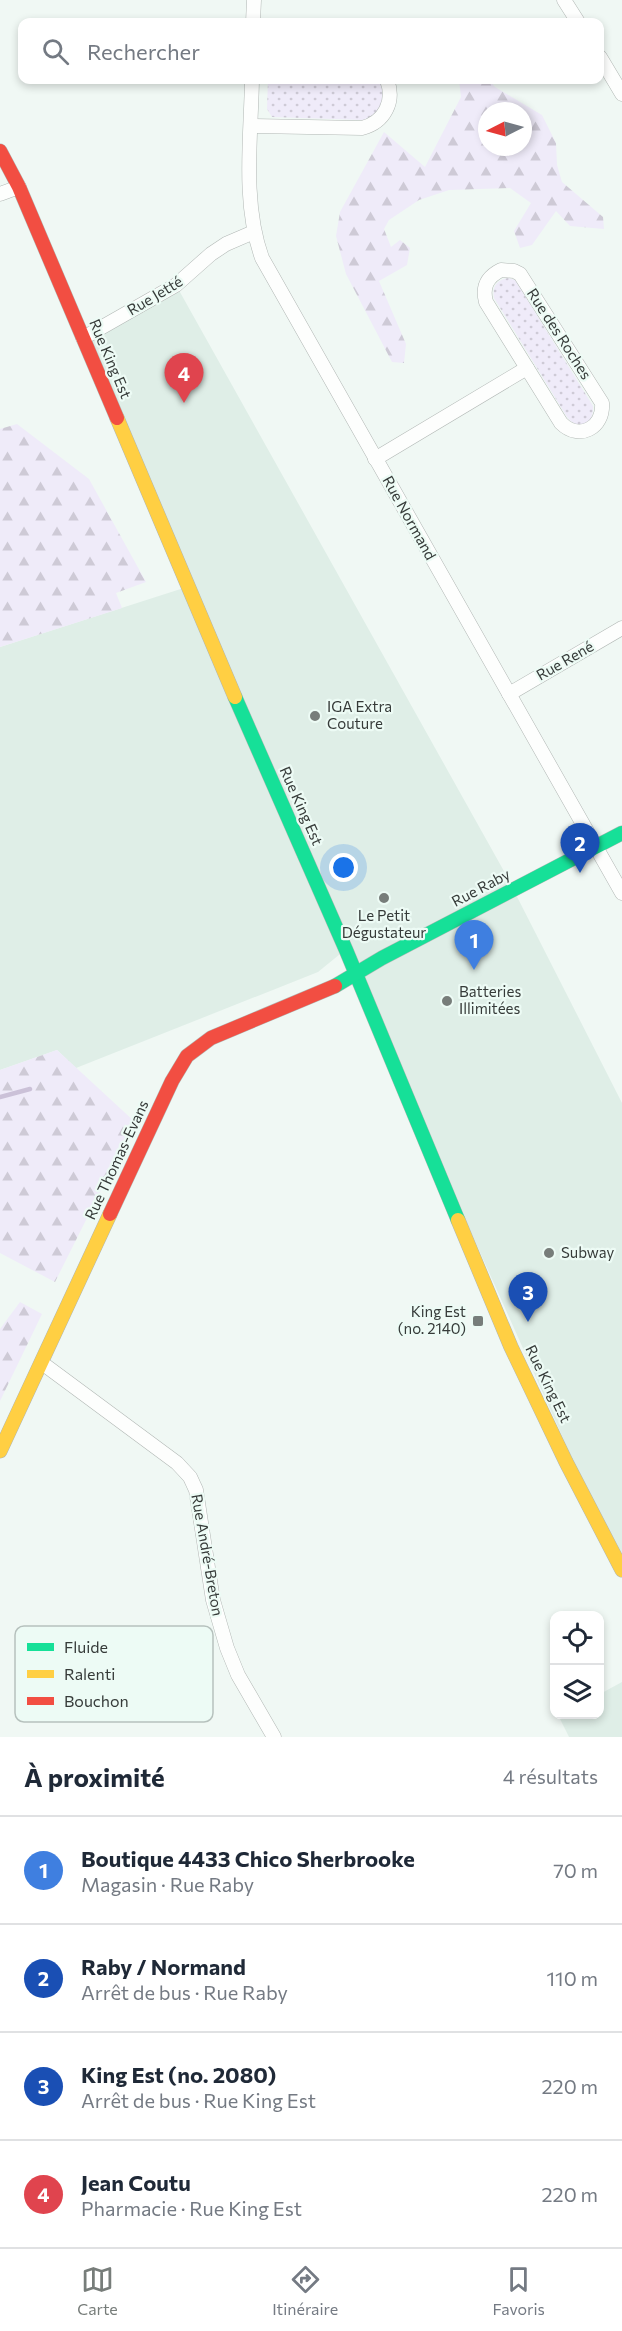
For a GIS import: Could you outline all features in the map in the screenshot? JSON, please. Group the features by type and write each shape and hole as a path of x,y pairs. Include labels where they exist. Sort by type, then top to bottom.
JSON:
{"main road":[{"name":"Rue King Est","path":"0,151 19,187 244,719 356,975 512,1347 622,1570"},
{"name":"Rue Raby","path":"356,975 382,958 622,833"},
{"name":"Rue Thomas-Evans","path":"0,1451 172,1081 187,1056 211,1038 328,991 356,975"}],"street":[{"path":"253,18 254,0"},
{"path":"564,0 575,18"},
{"path":"604,64 622,94"},
{"name":"Rue Normand","path":"252,84 250,203 254,232 271,276 622,893"},
{"path":"252,126 362,128 370,126 382,117 389,104 388,84"},
{"path":"0,195 19,187"},
{"name":"Rue Jetté","path":"83,338 176,285 226,244 254,232"},
{"name":"Rue des Roches","path":"501,270 520,274 602,403 603,410 597,424 578,432 566,428 527,368 484,296 484,289 490,278 501,270"},
{"path":"375,459 527,368"},
{"name":"Rue René","path":"508,694 622,628"},
{"name":"Rue André-Breton","path":"42,1362 177,1463 190,1477 198,1499 213,1600 227,1648 238,1675 274,1737"}],"shaded area":[{"path":"176,285 505,873 622,1103 622,1570 345,950 318,972 76,1068 57,1050 0,1070 0,647 190,586 83,338"},
{"path":"622,1682 622,1737 569,1737 560,1719 604,1719 604,1692"}],"green space":[{"path":"268,84 381,84 382,86 381,104 374,114 363,120 272,117 267,109"},
{"path":"459,84 492,84 520,102 478,102 478,156 532,156 532,109 542,115 556,143 557,165 562,182 603,217 604,229 570,226 556,211 532,245 520,248 514,231 531,203 510,188 449,190 419,200 389,220 384,229 391,247 400,240 410,248 407,265 379,281 406,344 404,363 392,362 346,274 336,236 340,212 384,132 425,167 461,97"},
{"path":"508,278 515,280 593,406 591,418 585,424 576,424 567,417 494,298 496,284"},
{"path":"17,424 89,479 146,582 116,593 122,608 0,647 0,429"},
{"path":"57,1050 135,1122 55,1282 0,1253 0,1070"},
{"path":"20,1302 42,1314 0,1401 0,1329"}],"waterway":[{"path":"0,1097 30,1089"}],"traffic: fast":[{"path":"235,697 346,950 458,1220"},
{"path":"335,986 382,958 622,833"}],"traffic: slow":[{"path":"117,418 235,697"},
{"path":"0,1451 110,1214"},
{"path":"458,1220 511,1347 566,1462 622,1570"}],"traffic: jam":[{"path":"0,151 19,187 117,418"},
{"path":"110,1214 172,1081 187,1056 211,1038 335,986"}],"place":[{"name":"Jean Coutu","path":"184,403"},
{"name":"IGA Extra Couture","path":"315,716"},
{"name":"Raby / Normand","path":"580,873"},
{"name":"Le Petit Dégustateur","path":"384,898"},
{"name":"Boutique 4433 Chico Sherbrooke","path":"474,970"},
{"name":"Batteries Illimitées","path":"447,1001"},
{"name":"Subway","path":"549,1253"},
{"name":"King Est (no. 2140)","path":"478,1321"},
{"name":"King Est (no. 2080)","path":"528,1322"}]}
